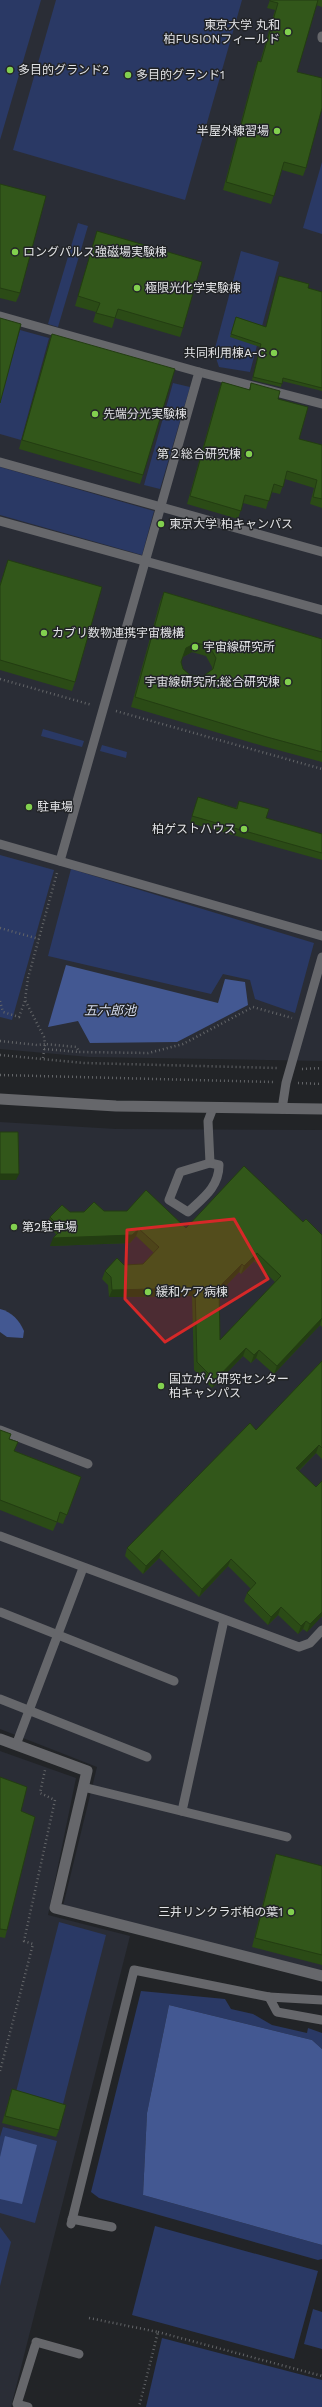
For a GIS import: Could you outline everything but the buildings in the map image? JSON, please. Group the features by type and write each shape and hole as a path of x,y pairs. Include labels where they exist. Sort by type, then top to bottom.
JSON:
{"street":[{"path":"0,1099 44,1104 322,1110"},
{"path":"0,1738 87,1771 55,1908 322,1976"}],"lane":[{"path":"0,316 199,372 322,404"},
{"path":"60,862 105,708 199,372"},
{"path":"0,462 322,552"},
{"path":"0,521 146,560 322,610"},
{"path":"0,844 322,936"},
{"path":"282,1109 289,1069 322,957"},
{"path":"210,1162 208,1121 213,1108"},
{"path":"210,1162 219,1165 219,1177 209,1192 188,1212 169,1200 180,1172 210,1162"},
{"path":"0,1430 88,1464"},
{"path":"0,1536 299,1647 310,1643 322,1630"},
{"path":"16,1744 83,1568"},
{"path":"0,1612 174,1681"},
{"path":"182,1811 208,1686 224,1620"},
{"path":"0,1699 147,1757"},
{"path":"83,1787 182,1811 218,1823 256,1833 287,1836"},
{"path":"112,2227 72,2221 134,1970 269,1997 322,2000"},
{"path":"269,1997 277,2012 322,2020"},
{"path":"28,2407 18,2404 35,2344 80,2354"}],"path":[{"path":"0,679 322,770"},
{"path":"0,1001 3,1012 19,1017 25,1000 28,978 60,862"},
{"path":"0,928 39,940"},
{"path":"25,1000 44,1037 45,1044 43,1058"},
{"path":"44,1049 79,1052 148,1053 183,1044 252,1007 302,1021"},
{"path":"0,1041 77,1047 79,1052"},
{"path":"0,1055 84,1063 251,1066 289,1069 322,1068"},
{"path":"0,1075 322,1084"},
{"path":"0,2071 33,1944 24,1941 55,1800 40,1793 48,1757"},
{"path":"89,2318 158,2332 322,2376"},
{"path":"139,2407 158,2332"}],"highlighted area":[{"path":"234,1219 268,1279 165,1342 125,1299 127,1230"}],"shaded area":[{"name":"東京大学 柏キャンパス","path":"0,0 322,0 322,1061 89,1057 0,1049"},
{"name":"多目的グランド2","path":"0,0 41,0 0,140"},
{"name":"多目的グランド1","path":"56,0 242,0 185,200 13,150"},
{"path":"322,162 322,234 303,228"},
{"path":"78,223 88,226 58,327 48,324"},
{"path":"241,251 279,262 250,372 219,367 214,352"},
{"path":"20,330 49,338 21,440 0,434 0,400"},
{"path":"173,383 190,387 160,489 144,485"},
{"path":"0,467 154,511 142,555 0,515"},
{"path":"43,729 84,741 82,747 41,736"},
{"path":"102,745 127,752 126,758 100,751"},
{"path":"0,855 54,870 12,1020 0,1017"},
{"path":"71,869 314,943 295,1013 255,999 250,980 223,974 211,994 48,956"},
{"name":"国立がん研究センター 柏キャンパス","path":"0,1122 116,1129 322,1130 322,1972 63,1906 97,1767 0,1729"},
{"path":"0,1751 76,1778 48,1915 130,1936 11,2407 0,2407"},
{"path":"59,1922 106,1935 62,2108 15,2096"},
{"path":"141,1991 225,1999 231,2009 253,2014 272,2025 307,2033 308,2028 322,2033 322,2049 312,2040 169,2005 147,2113 143,2195 322,2245 322,2259 318,2260 99,2198 91,2192"},
{"path":"3,2127 57,2141 35,2223 0,2213 0,2137"},
{"path":"155,2226 318,2271 294,2359 132,2315"},
{"path":"0,2227 11,2242 0,2286"},
{"path":"313,2309 322,2312 322,2349 304,2344"},
{"path":"162,2338 322,2380 322,2407 146,2407"}],"water":[{"name":"五六郎池","path":"66,965 218,1003 225,979 245,982 248,1005 177,1042 90,1043 78,1021 48,1027"},
{"path":"0,1309 12,1314 20,1323 24,1331 23,1338 7,1337 0,1332"},
{"path":"169,2005 312,2040 322,2049 322,2245 143,2195 147,2113"},
{"path":"5,2136 37,2145 22,2204 0,2199 0,2157"}],"place":[{"name":"東京大学 丸和 柏FUSIONフィールド","path":"288,32"},
{"name":"多目的グランド2","path":"10,70"},
{"name":"多目的グランド1","path":"128,75"},
{"name":"半屋外練習場","path":"277,131"},
{"name":"ロングパルス強磁場実験棟","path":"15,252"},
{"name":"極限光化学実験棟","path":"137,288"},
{"name":"共同利用棟A-C","path":"274,353"},
{"name":"先端分光実験棟","path":"95,414"},
{"name":"第２総合研究棟","path":"249,454"},
{"name":"東京大学 柏キャンパス","path":"161,524"},
{"name":"カブリ数物連携宇宙機構","path":"44,633"},
{"name":"宇宙線研究所","path":"195,647"},
{"name":"宇宙線研究所;総合研究棟","path":"288,682"},
{"name":"駐車場","path":"29,807"},
{"name":"柏ゲストハウス","path":"244,829"},
{"name":"第2駐車場","path":"14,1227"},
{"name":"緩和ケア病棟","path":"148,1292"},
{"name":"国立がん研究センター 柏キャンパス","path":"161,1386"},
{"name":"三井リンクラボ柏の葉1","path":"291,1912"}]}
